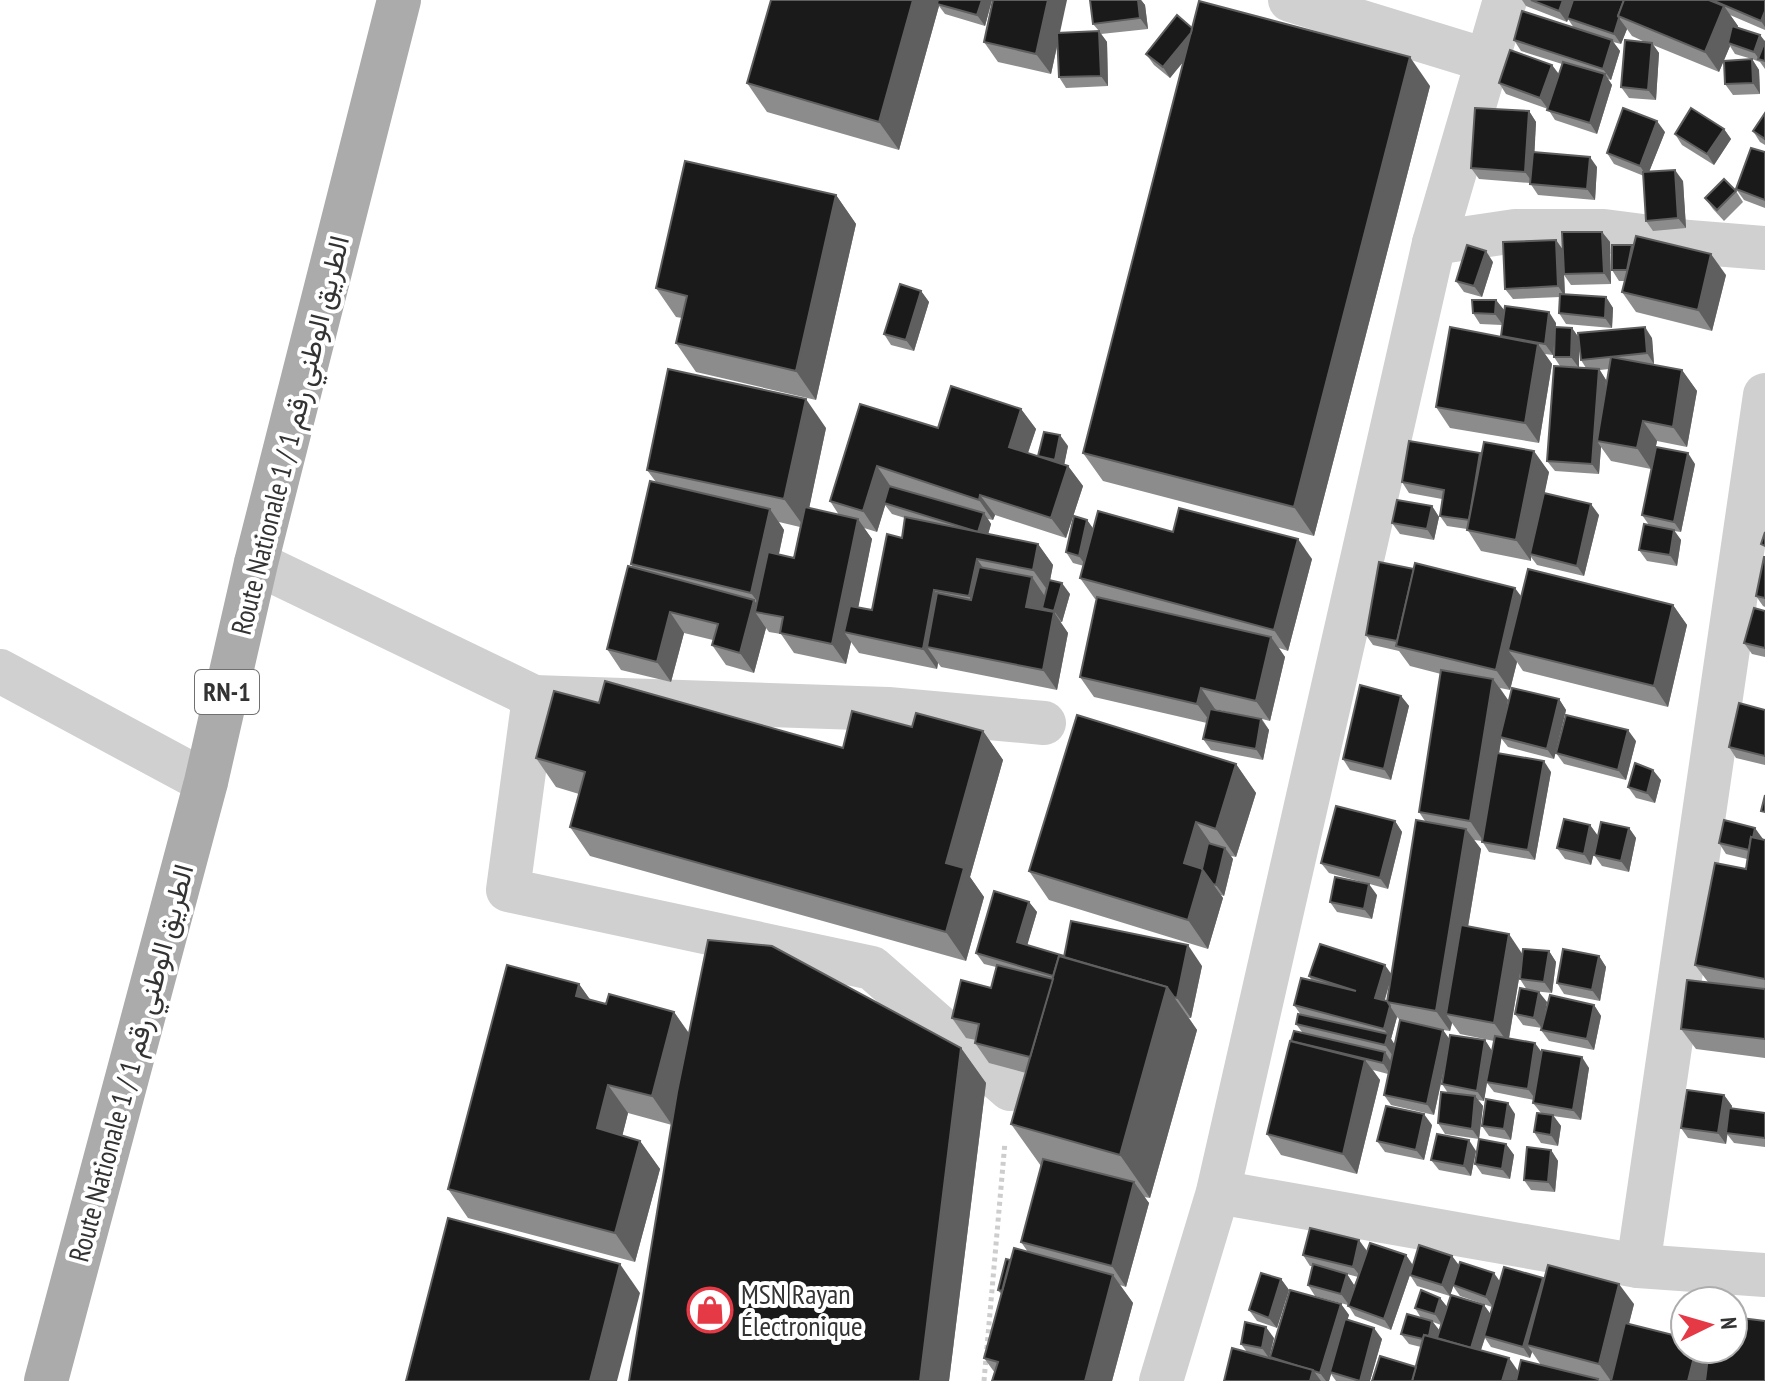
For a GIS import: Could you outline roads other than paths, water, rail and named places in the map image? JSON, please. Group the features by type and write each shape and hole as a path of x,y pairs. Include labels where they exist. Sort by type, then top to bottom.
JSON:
{"main road":[{"name":"Route Nationale 1 / الطريق الوطني رقم 1","path":"46,1381 206,782 256,563 399,0"}],"street":[{"path":"1290,0 1489,61"},
{"path":"1161,1381 1218,1192 1434,243 1505,0"},
{"path":"1434,243 1515,231 1604,231 1765,248"},
{"path":"1638,1266 1765,395"},
{"path":"256,563 534,697 858,708 1044,723"},
{"path":"0,671 206,782"},
{"path":"534,697 508,890 872,968 1010,1089"},
{"path":"1218,1192 1638,1266 1765,1275"}],"place":[{"name":"MSN Rayan Électronique","path":"710,1310"}]}
